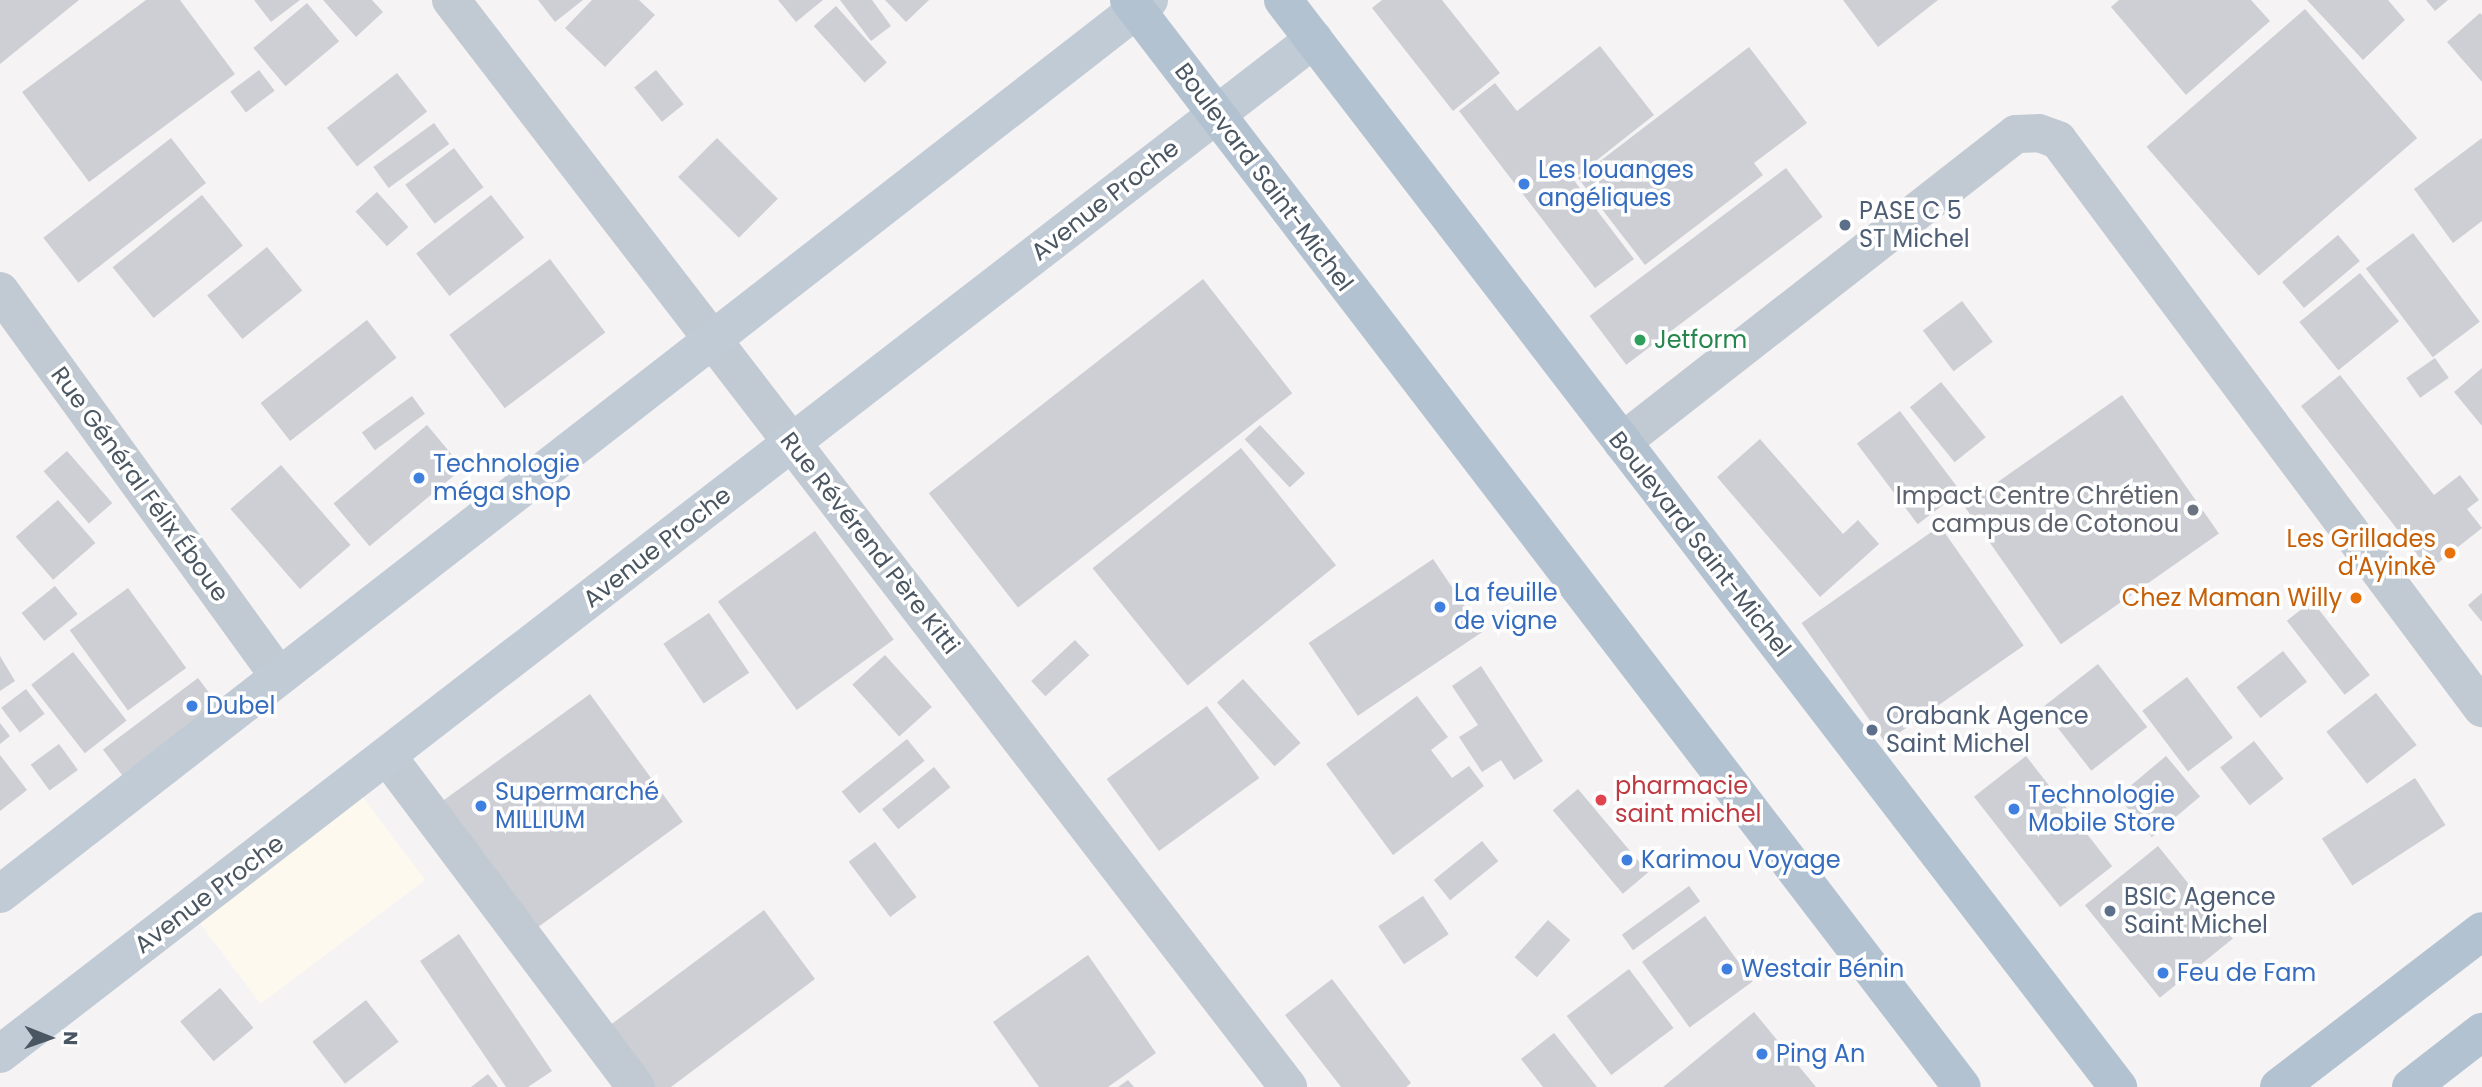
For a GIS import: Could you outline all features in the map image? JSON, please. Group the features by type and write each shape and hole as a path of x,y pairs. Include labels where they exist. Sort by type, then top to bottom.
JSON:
{"main road":[{"name":"Boulevard Saint-Michel","path":"1283,0 2118,1087"},
{"name":"Boulevard Saint-Michel","path":"1138,3 1216,114 1962,1087"},
{"path":"2279,1087 2482,931"},
{"path":"2411,1087 2482,1032"}],"street":[{"name":"Rue Révérend Père Kitti","path":"451,0 1288,1087"},
{"path":"0,894 712,340 1138,3"},
{"name":"Avenue Proche","path":"0,1054 388,757 1314,39"},
{"path":"1622,442 2016,134 2039,132 2058,140 2482,708"},
{"name":"Rue Général Félix Éboue","path":"0,291 279,677"},
{"path":"388,757 636,1087"}],"shaded area":[{"path":"362,796 425,880 261,1004 197,920"}],"building":[{"path":"0,0 79,0 0,64"},
{"path":"146,0 180,0 235,74 89,182 22,92"},
{"path":"254,0 300,0 271,22"},
{"path":"323,0 372,0 383,12 356,37"},
{"path":"538,0 583,0 555,22"},
{"path":"592,0 639,0 655,15 605,67 565,28"},
{"path":"778,0 823,0 796,22"},
{"path":"840,0 872,0 891,26 871,41"},
{"path":"885,0 929,0 906,22"},
{"path":"1382,0 1442,0 1500,73 1453,111 1372,8"},
{"path":"1843,0 1938,0 1878,47"},
{"path":"2119,0 2251,0 2270,21 2186,95 2111,7"},
{"path":"2307,0 2388,0 2405,20 2363,60"},
{"path":"2426,0 2448,0 2435,11"},
{"path":"307,3 339,41 286,86 253,48"},
{"path":"836,6 887,62 865,83 814,26"},
{"path":"2305,9 2417,138 2259,276 2147,147"},
{"path":"2480,13 2482,15 2482,82 2447,42"},
{"path":"1600,46 1654,115 1573,179 1634,259 1595,288 1459,111 1495,83 1517,111"},
{"path":"1749,47 1807,123 1754,163 1763,175 1645,265 1578,178"},
{"path":"259,70 275,91 246,112 230,92"},
{"path":"656,70 684,104 662,122 634,88"},
{"path":"397,73 427,112 357,166 327,128"},
{"path":"434,123 449,144 389,188 373,167"},
{"path":"171,138 206,183 78,283 43,238"},
{"path":"717,138 778,199 739,238 678,177"},
{"path":"2482,138 2482,221 2453,243 2414,189"},
{"path":"454,148 483,187 435,224 405,185"},
{"path":"1786,168 1823,217 1626,365 1590,316"},
{"path":"377,192 408,227 387,246 355,211"},
{"path":"202,195 243,246 154,318 113,267"},
{"path":"491,195 524,238 449,296 416,253"},
{"path":"2413,233 2480,322 2433,357 2366,269"},
{"path":"2338,235 2360,261 2304,308 2282,282"},
{"path":"267,247 302,291 242,339 207,295"},
{"path":"550,259 605,332 505,408 449,335"},
{"path":"2360,273 2399,321 2338,370 2299,322"},
{"path":"1203,279 1292,393 1018,608 929,493"},
{"path":"1962,301 1993,342 1954,371 1923,330"},
{"path":"367,320 397,358 290,441 261,403"},
{"path":"2435,358 2449,378 2420,398 2406,378"},
{"path":"2482,368 2482,426 2454,392"},
{"path":"2340,375 2434,495 2460,475 2479,500 2467,509 2482,528 2429,570 2301,406"},
{"path":"1941,382 1986,437 1955,462 1910,407"},
{"path":"2122,395 2219,533 2061,644 1964,506"},
{"path":"412,396 425,414 375,450 362,432"},
{"path":"1900,411 1961,492 1918,524 1857,443"},
{"path":"427,425 463,468 370,546 334,503"},
{"path":"1260,425 1305,473 1290,488 1245,439"},
{"path":"1760,439 1843,534 1858,520 1879,544 1820,597 1717,477"},
{"path":"1241,448 1336,565 1188,686 1093,568"},
{"path":"67,451 112,503 89,523 44,471"},
{"path":"281,465 351,545 300,589 230,509"},
{"path":"58,500 95,543 53,580 16,537"},
{"path":"1940,526 2024,646 1885,743 1802,623"},
{"path":"815,531 894,639 797,710 718,602"},
{"path":"1433,559 1482,632 1358,716 1309,643"},
{"path":"55,586 78,614 44,641 22,613"},
{"path":"128,588 186,668 128,710 70,630"},
{"path":"2482,593 2482,622 2468,605"},
{"path":"2312,601 2370,675 2345,695 2287,621"},
{"path":"709,613 749,673 704,703 663,644"},
{"path":"1075,640 1089,655 1045,696 1031,681"},
{"path":"2283,651 2307,682 2261,718 2237,687"},
{"path":"73,652 127,721 85,753 31,685"},
{"path":"885,655 932,707 899,736 852,684"},
{"path":"0,656 15,681 0,691"},
{"path":"2098,664 2147,727 2091,771 2042,708"},
{"path":"1481,666 1543,761 1514,780 1501,760 1482,772 1459,737 1478,725 1452,686"},
{"path":"2187,677 2233,738 2188,771 2142,711"},
{"path":"198,678 224,713 129,785 103,750"},
{"path":"1243,679 1301,743 1275,766 1217,702"},
{"path":"26,689 45,714 20,732 1,708"},
{"path":"2376,693 2417,745 2367,784 2326,732"},
{"path":"590,694 683,822 528,935 435,807"},
{"path":"1417,696 1448,737 1431,750 1452,778 1469,766 1484,786 1393,855 1326,764"},
{"path":"1207,706 1259,778 1159,851 1107,779"},
{"path":"0,723 10,736 0,744"},
{"path":"907,739 925,761 859,814 842,792"},
{"path":"2254,741 2284,779 2250,805 2220,767"},
{"path":"59,744 78,770 49,790 31,765"},
{"path":"0,755 27,790 0,811"},
{"path":"2026,756 2112,866 2060,907 1974,797"},
{"path":"2166,756 2200,797 2152,837 2118,796"},
{"path":"934,767 950,787 898,829 882,809"},
{"path":"2415,778 2445,825 2352,885 2322,838"},
{"path":"1578,789 1648,872 1623,894 1553,810"},
{"path":"1482,841 1498,861 1450,900 1434,880"},
{"path":"875,842 917,897 890,917 849,862"},
{"path":"2158,846 2233,938 2160,998 2085,905"},
{"path":"1689,886 1700,901 1633,950 1622,935"},
{"path":"1423,896 1449,934 1404,964 1378,926"},
{"path":"764,910 815,979 671,1087 642,1087 601,1032"},
{"path":"1705,916 1753,982 1690,1027 1642,962"},
{"path":"1548,920 1570,940 1537,977 1515,957"},
{"path":"459,934 552,1071 528,1087 506,1087 420,961"},
{"path":"1088,955 1156,1053 1108,1087 1039,1087 993,1022"},
{"path":"1629,969 1674,1028 1611,1075 1567,1016"},
{"path":"1332,979 1411,1083 1406,1087 1341,1087 1285,1015"},
{"path":"220,988 253,1028 214,1061 180,1021"},
{"path":"366,1000 399,1042 345,1084 312,1042"},
{"path":"1754,1012 1816,1087 1663,1087"},
{"path":"1554,1033 1597,1087 1543,1087 1521,1059"},
{"path":"488,1074 498,1087 471,1087"},
{"path":"1128,1080 1134,1087 1118,1087"}],"place":[{"name":"Les louanges angéliques","path":"1524,184"},
{"name":"PASE C 5 ST Michel","path":"1845,225"},
{"name":"Jetform","path":"1640,340"},
{"name":"Technologie méga shop","path":"419,478"},
{"name":"Impact Centre Chrétien campus de Cotonou","path":"2193,510"},
{"name":"Les Grillades d'Ayinkè","path":"2450,553"},
{"name":"Chez Maman Willy","path":"2356,598"},
{"name":"La feuille de vigne","path":"1440,607"},
{"name":"Dubel","path":"192,706"},
{"name":"Orabank Agence Saint Michel","path":"1872,730"},
{"name":"pharmacie saint michel","path":"1601,800"},
{"name":"Supermarché MILLIUM","path":"481,806"},
{"name":"Technologie Mobile Store","path":"2014,809"},
{"name":"Karimou Voyage","path":"1627,860"},
{"name":"BSIC Agence Saint Michel","path":"2110,911"},
{"name":"Westair Bénin","path":"1727,969"},
{"name":"Feu de Fam","path":"2163,973"},
{"name":"Ping An","path":"1762,1054"}]}
